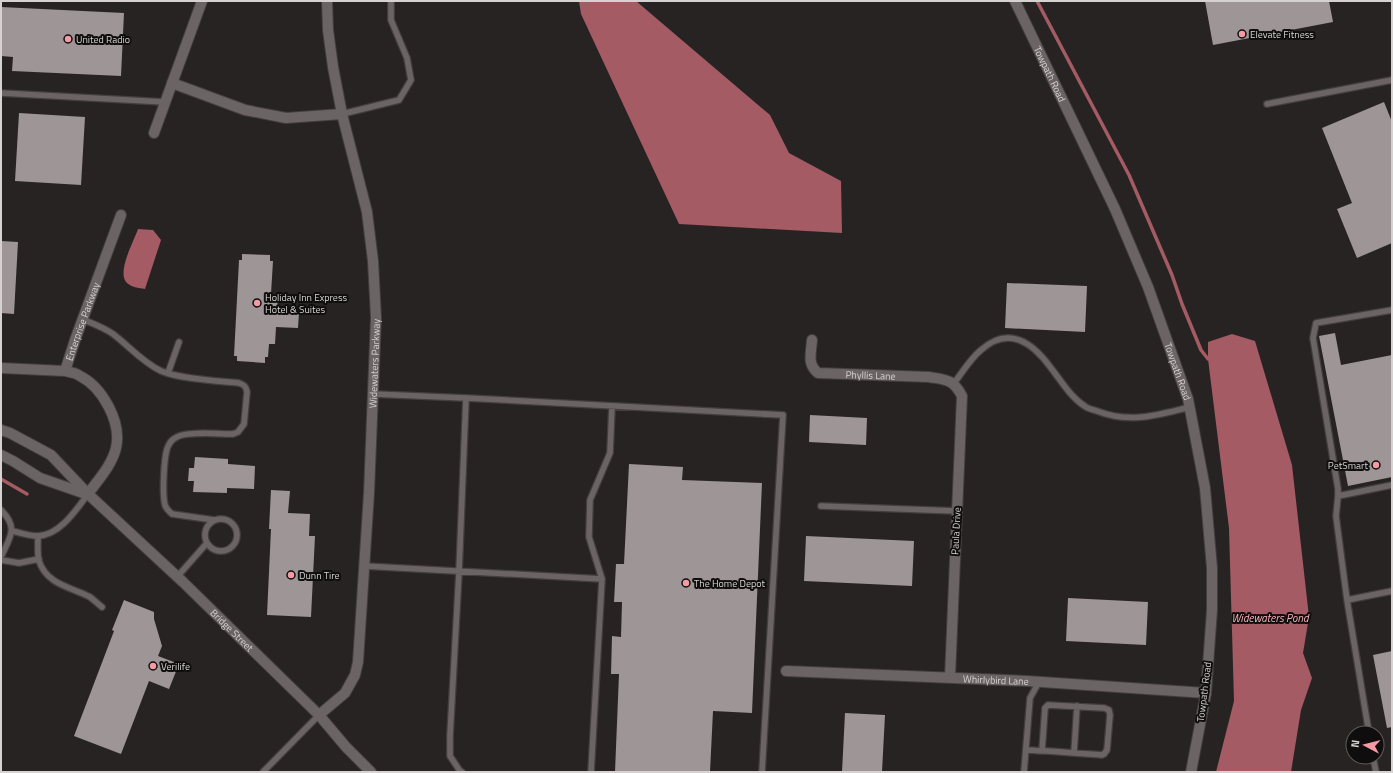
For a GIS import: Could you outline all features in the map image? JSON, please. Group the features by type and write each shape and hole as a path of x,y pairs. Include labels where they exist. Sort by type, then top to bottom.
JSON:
{"street":[{"path":"154,133 202,1"},
{"name":"Widewaters Parkway","path":"319,715 345,693 355,675 358,662 369,493 376,317 373,261 367,212 342,114 333,67 328,30 327,1"},
{"name":"Towpath Road","path":"1015,1 1115,208 1155,306 1190,407 1205,488 1212,568 1212,610 1206,693 1191,772"},
{"path":"172,83 245,110 286,118 342,114"},
{"name":"Enterprise Parkway","path":"88,494 112,461 117,447 116,429 112,413 103,397 90,383 79,375 65,371 82,319 121,215"},
{"name":"Phyllis Lane","path":"812,340 811,363 813,368 818,373 929,377 946,380 956,385"},
{"path":"1,368 65,371"},
{"name":"Paula Drive","path":"950,677 962,396 956,385"},
{"name":"Bridge Street","path":"1,430 10,433 51,455 88,494 177,577 319,715 346,747 371,772"},
{"name":"Bridge Street","path":"1,455 13,460 40,478 88,494"},
{"name":"Whirlybird Lane","path":"786,671 950,677 1206,693"}],"lane":[{"path":"342,114 399,100 411,80 407,58 391,20 391,1"},
{"path":"1267,104 1392,80"},
{"path":"1,93 165,102"},
{"path":"1368,725 1347,600 1336,516 1338,489 1312,338 1316,323 1392,310"},
{"path":"82,319 113,334 139,357 168,374 213,381 239,383 246,387 247,392 244,424 238,432 233,434 184,434 172,440 165,459 165,506 172,514 214,520 225,519 234,524 237,539 231,548 227,550 216,550 207,543 205,532 207,527 214,520"},
{"path":"956,385 980,350 993,341 1008,338 1022,340 1032,346 1044,358 1070,394 1086,407 1114,417 1128,419 1152,416 1190,407"},
{"path":"168,374 179,342"},
{"path":"373,394 783,415 762,772"},
{"path":"462,772 450,756 450,736 459,572 466,398"},
{"path":"591,772 602,579 589,536 590,500 610,453 612,406"},
{"path":"1338,496 1392,485"},
{"path":"13,531 38,536 50,532 68,521 88,494"},
{"path":"821,506 957,511"},
{"path":"1,510 10,521 13,531 1,558 19,563 39,559"},
{"path":"38,536 39,559 43,569 51,579 64,587 90,597 102,606"},
{"path":"177,577 207,543"},
{"path":"364,566 602,579"},
{"path":"1347,600 1392,591"},
{"path":"1024,772 1030,698 1039,682"},
{"path":"1026,750 1102,755 1106,753 1110,715 1107,708 1048,705 1045,708 1042,751"},
{"path":"1074,753 1077,706"},
{"path":"263,772 319,715"}],"water":[{"path":"579,1 636,1 770,115 789,153 841,181 842,233 679,224 581,14"},
{"path":"138,229 153,230 161,240 145,289 135,287 127,283 124,278 127,257"},
{"name":"Widewaters Pond","path":"1232,334 1255,341 1292,465 1309,617 1303,653 1312,678 1301,710 1291,772 1216,772 1234,701 1229,528 1208,359 1208,342"}],"building":[{"name":"Elevate Fitness","path":"1205,1 1329,1 1333,22 1213,45"},
{"path":"1,7 124,13 121,76 12,71 13,57 1,56"},
{"path":"1384,102 1392,122 1392,243 1357,258 1337,209 1352,203 1322,128"},
{"path":"19,113 85,117 81,185 15,181"},
{"path":"1,241 18,242 14,314 1,313"},
{"name":"Holiday Inn Express Hotel & Suites","path":"242,254 270,255 270,261 273,261 271,294 278,295 277,311 299,312 298,328 276,327 275,344 269,344 268,357 265,357 265,363 237,361 237,356 234,356 239,260 242,260"},
{"path":"1007,283 1087,286 1085,332 1005,328"},
{"path":"1335,333 1341,365 1392,355 1392,477 1348,486 1319,336"},
{"path":"810,415 867,418 866,445 809,442"},
{"path":"195,457 228,459 228,464 255,466 254,489 227,488 227,493 193,492 194,481 188,481 189,468 194,468"},
{"name":"The Home Depot","path":"629,464 683,467 682,480 762,483 752,713 713,711 710,772 615,772 619,674 611,674 612,636 621,637 622,602 614,602 616,564 624,564"},
{"name":"Dunn Tire","path":"271,490 290,491 288,513 310,514 309,536 315,536 311,617 267,615 271,529 269,529"},
{"path":"806,536 914,541 912,586 804,581"},
{"path":"1068,598 1148,602 1146,645 1066,641"},
{"path":"124,600 154,612 154,619 162,646 158,656 179,664 169,689 149,681 121,754 74,736 114,631 112,630"},
{"path":"1392,651 1392,727 1387,728 1373,655"},
{"path":"845,713 885,715 882,772 842,772"}],"waterway":[{"path":"1037,1 1129,175 1172,275 1201,350 1208,359"},
{"path":"1,479 27,494"}],"place":[{"name":"Elevate Fitness","path":"1242,34"},
{"name":"United Radio","path":"68,39"},
{"name":"Holiday Inn Express Hotel & Suites","path":"257,303"},
{"name":"PetSmart","path":"1376,465"},
{"name":"Dunn Tire","path":"291,575"},
{"name":"The Home Depot","path":"686,583"},
{"name":"Verilife","path":"153,666"}]}
